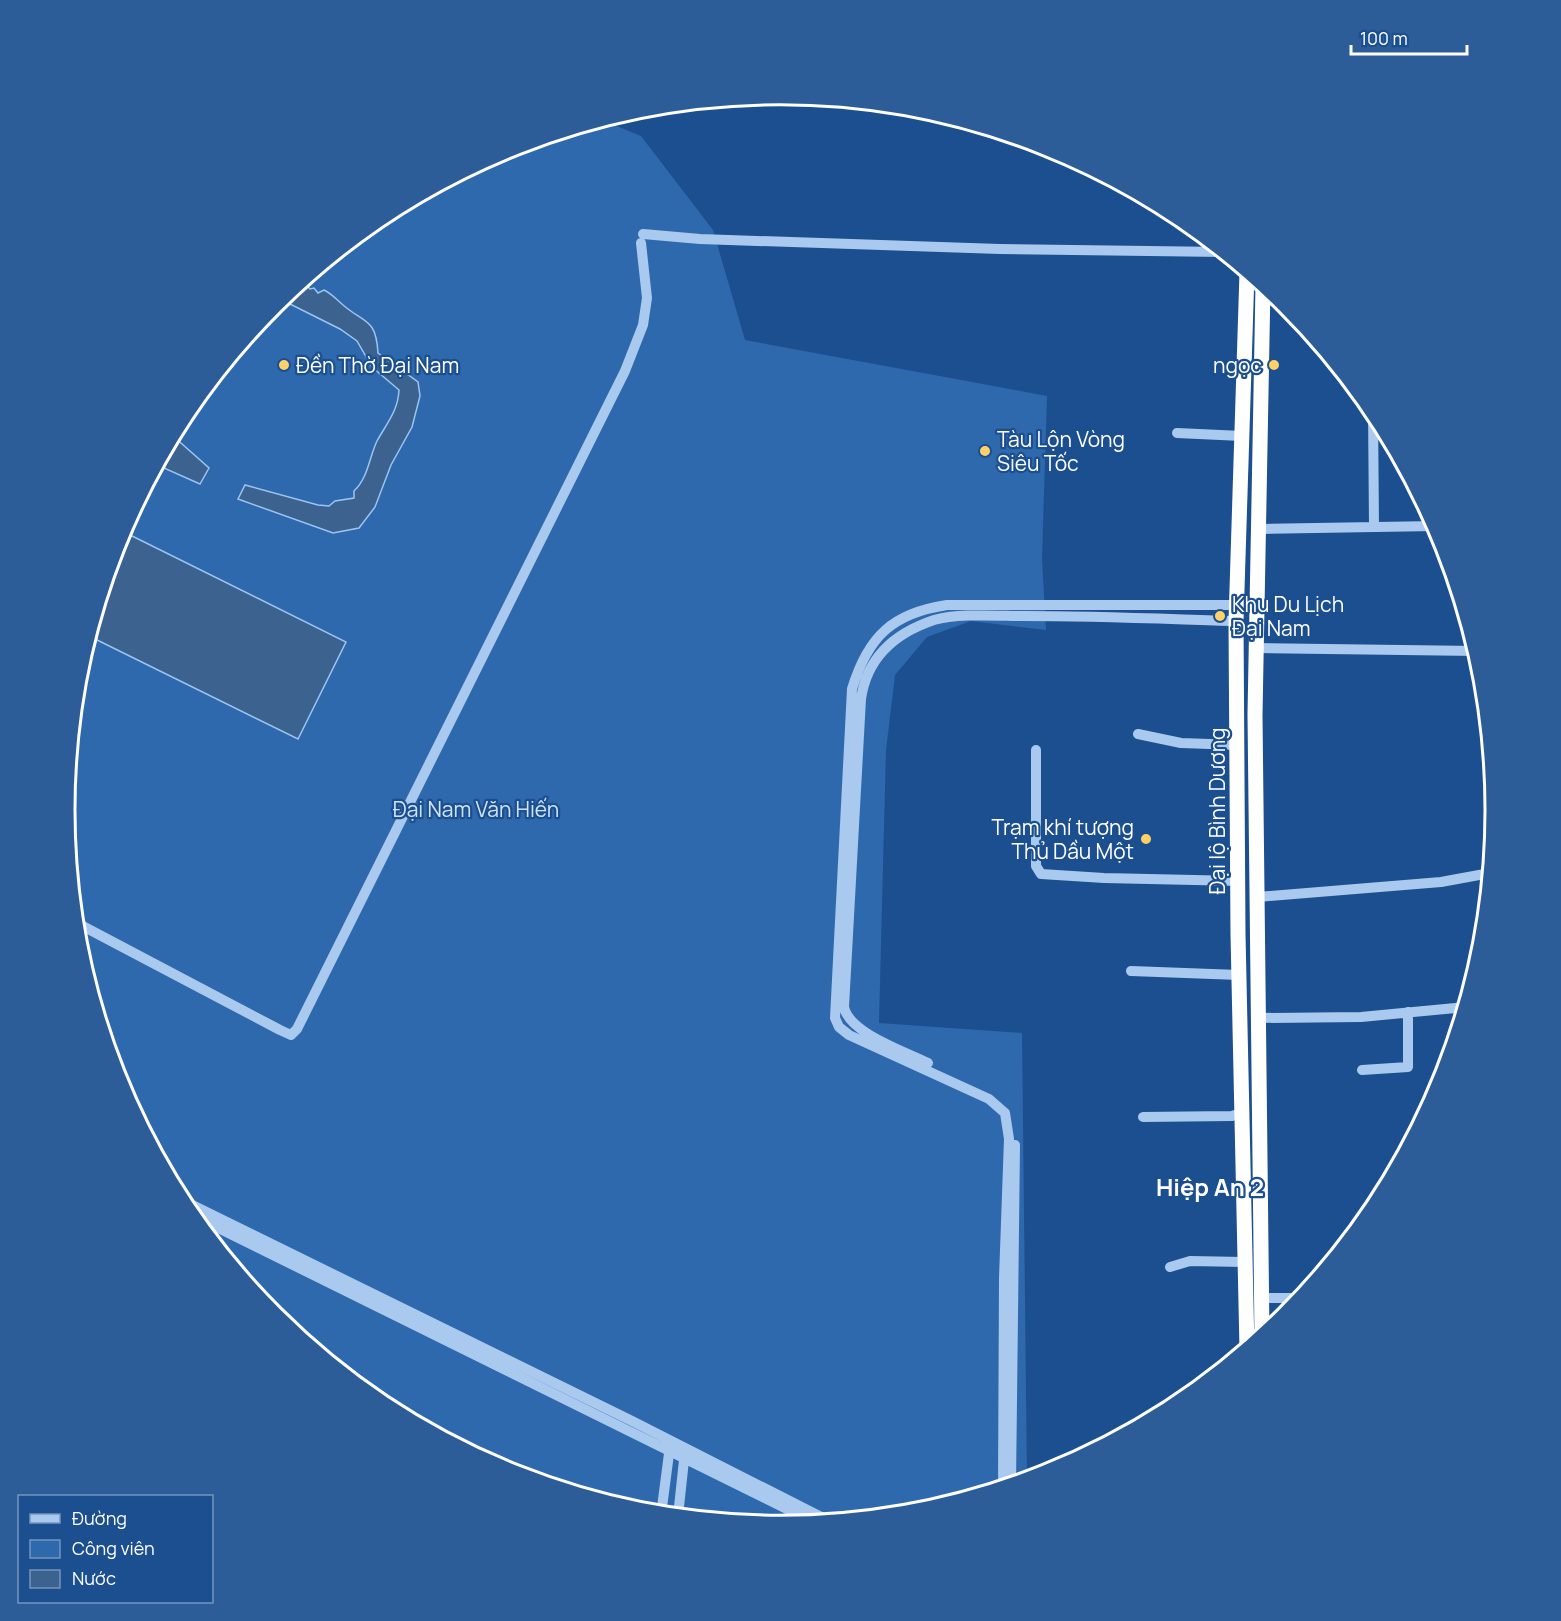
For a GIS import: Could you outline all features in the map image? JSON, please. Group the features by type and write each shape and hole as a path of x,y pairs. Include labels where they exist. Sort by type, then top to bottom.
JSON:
{"highway":[{"name":"Đại lộ Bình Dương","path":"1247,281 1242,436 1228,621 1238,745 1241,1113 1247,1340"},
{"name":"Đại lộ Bình Dương","path":"1262,1326 1256,622 1260,530 1263,296"},
{"path":"1229,605 1257,606"},
{"path":"1228,621 1256,622"}],"street":[{"path":"85,927 291,1035 297,1029 334,960 625,371 644,325 647,298 642,238 1211,252"},
{"path":"1373,429 1374,527"},
{"path":"1177,433 1242,436"},
{"path":"1260,530 1425,526"},
{"path":"1003,1480 1004,1278 1009,1139 1005,1113 989,1099 849,1035 839,1027 835,1018 852,689 870,647 892,625 917,609 947,605 1229,605"},
{"path":"1011,1477 1015,1136 1011,1108 994,1094 856,1027 846,1017 844,1007 863,686 876,657 894,639 937,619 1004,616 1228,621"},
{"path":"1256,648 1467,651"},
{"path":"1138,734 1181,743 1238,745"},
{"path":"1036,750 1036,866 1041,874 1239,881"},
{"path":"1258,897 1441,882 1482,874"},
{"path":"1131,971 1239,975"},
{"path":"1258,1018 1361,1017 1458,1008"},
{"path":"1362,1070 1408,1067 1408,1012"},
{"path":"1143,1117 1232,1116 1241,1113"},
{"path":"198,1208 670,1445"},
{"path":"209,1223 817,1514"},
{"path":"1170,1267 1190,1261 1244,1262"},
{"path":"1261,1298 1290,1298"},
{"path":"662,1505 670,1445"},
{"path":"679,1508 685,1452"},
{"path":"685,1452 801,1515"}],"green space":[{"name":"Đại Nam Văn Hiến","path":"615,125 641,136 713,230 745,340 1047,396 1042,559 1046,630 971,621 927,637 895,675 886,750 879,1023 1022,1033 1027,1471 963,1492 918,1502 873,1510 827,1514 780,1516 734,1514 688,1510 643,1502 554,1479 468,1443 389,1397 315,1341 250,1276 221,1240 194,1202 148,1123 112,1037 99,993 81,903 77,857 75,810 81,718 99,628 112,584 148,498 170,458 194,419 250,345 315,280 389,224 428,200 468,178 511,159 554,142"}],"water":[{"path":"308,287 314,288 318,293 324,290 332,295 372,327 378,353 418,382 420,396 412,427 391,465 375,507 359,528 333,533 238,499 245,485 318,505 329,506 335,501 354,498 354,491 362,480 377,441 397,404 399,390 372,367 357,341 340,329 290,304"},
{"path":"180,442 209,468 200,484 164,468"},
{"path":"131,536 346,642 298,739 96,640 112,584"}],"place":[{"name":"Đền Thờ Đại Nam","path":"284,365"},
{"name":"ngọc","path":"1274,365"},
{"name":"Tàu Lộn Vòng Siêu Tốc","path":"985,451"},
{"name":"Khu Du Lịch Đại Nam","path":"1220,616"},
{"name":"Trạm khí tượng Thủ Dầu Một","path":"1146,839"}],"district":[{"name":"Hiệp An 2","path":"1210,1186"}]}
